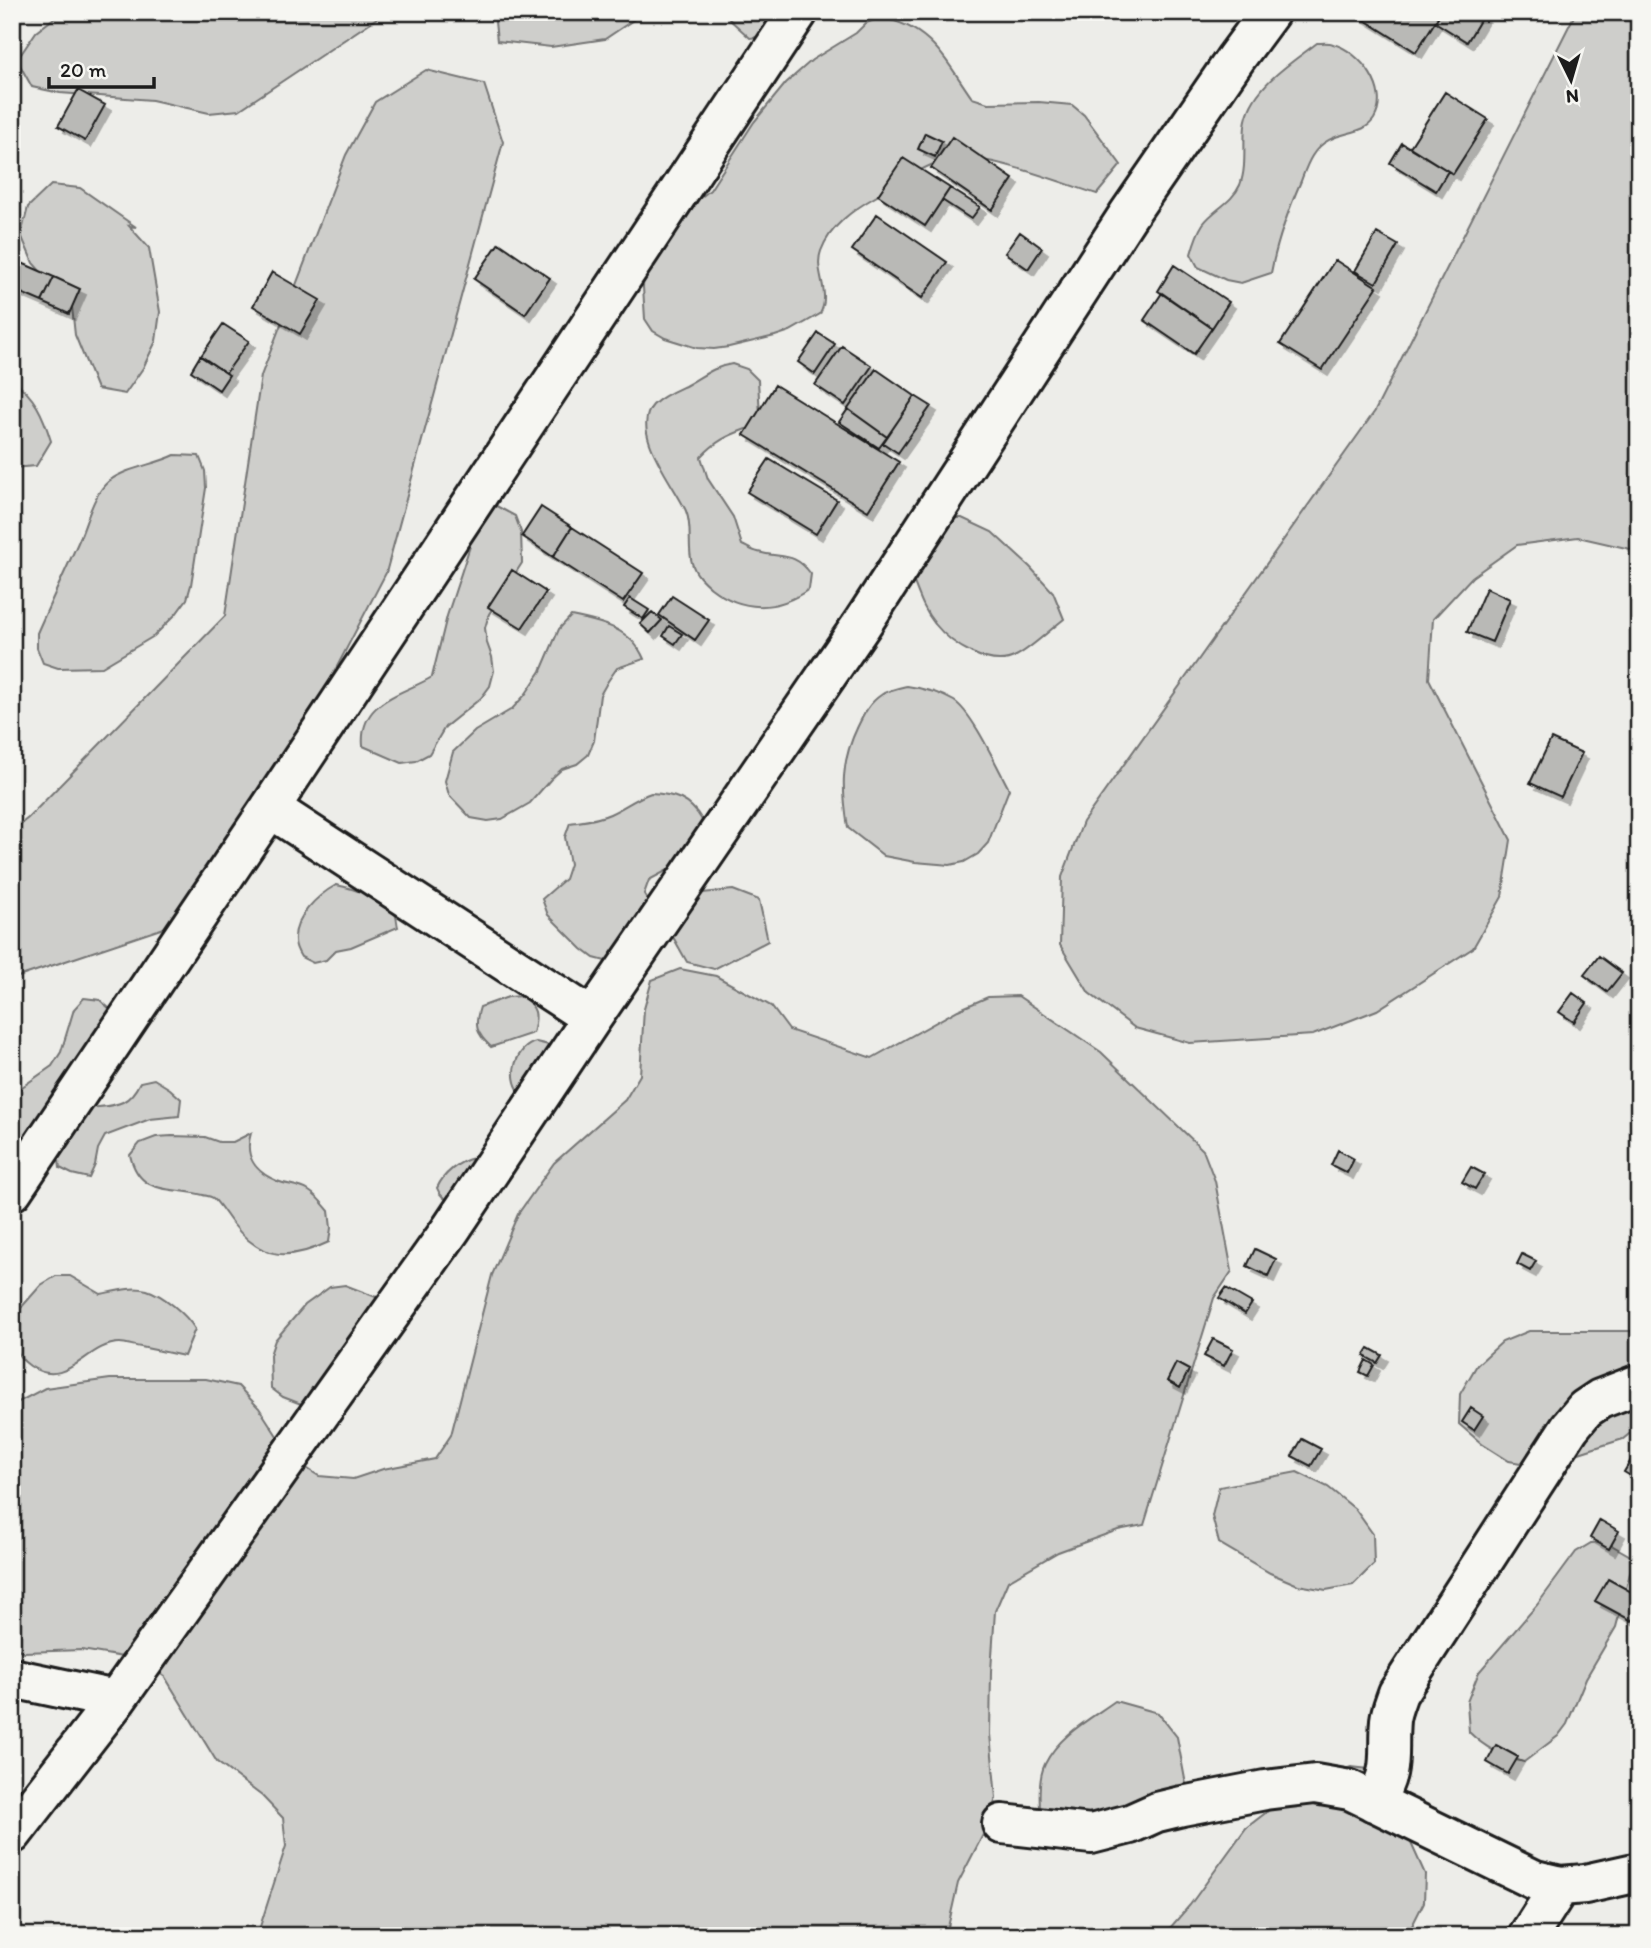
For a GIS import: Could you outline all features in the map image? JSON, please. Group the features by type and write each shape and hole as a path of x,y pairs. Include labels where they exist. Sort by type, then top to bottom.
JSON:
{"street":[{"path":"12,1191 270,808 798,12"},
{"path":"12,1834 116,1700 451,1229 862,624 1128,215 1270,12"},
{"path":"270,808 592,1018"},
{"path":"1374,1802 1385,1785 1390,1760 1390,1717 1398,1693 1570,1427 1586,1409 1600,1399 1639,1384"},
{"path":"12,1678 116,1700"},
{"path":"1002,1824 1091,1834 1182,1806 1265,1790 1315,1784 1350,1790 1535,1880 1560,1886 1585,1884 1639,1872"},
{"path":"1528,1936 1560,1886"}],"shaded area":[{"path":"62,12 386,12 239,110 209,113 152,100 60,93 32,87 17,60 36,32"},
{"path":"494,12 645,12 605,39 551,47 497,41"},
{"path":"728,12 797,12 805,31 750,38 729,19"},
{"path":"1576,12 1639,12 1639,551 1578,537 1517,545 1472,577 1433,619 1429,679 1511,840 1502,897 1473,948 1377,1010 1313,1035 1190,1043 1135,1028 1089,993 1060,945 1062,877 1083,822 1375,411"},
{"path":"880,18 912,28 924,37 945,58 972,98 988,103 1039,102 1072,105 1084,115 1121,165 1097,194 1001,164 963,158 938,162 911,175 860,207 830,234 819,257 824,299 820,314 775,336 714,349 697,348 665,338 653,331 645,319 644,272 675,218 710,190 754,122 786,83 812,60 856,33 866,23"},
{"path":"1317,43 1330,43 1343,48 1362,63 1376,85 1379,96 1374,119 1361,129 1327,141 1312,156 1283,226 1271,273 1241,283 1226,280 1198,267 1191,254 1196,238 1203,224 1232,197 1240,185 1244,163 1245,126 1254,100 1283,68"},
{"path":"426,70 484,84 503,142 386,573 272,791 179,923 12,979 12,831 28,818 225,616 261,376 346,155 375,102"},
{"path":"51,185 80,188 136,227 129,226 149,248 160,312 156,341 143,368 125,394 97,389 75,335 72,307 33,263 21,235 28,207"},
{"path":"732,364 747,369 758,380 761,434 746,429 717,443 701,457 708,479 733,517 742,545 766,554 793,559 811,574 809,589 797,597 772,605 735,602 711,588 697,574 691,557 686,511 656,458 646,429 647,416 660,399 713,370"},
{"path":"12,380 27,393 37,407 51,441 36,466 12,468"},
{"path":"175,455 199,456 205,471 206,488 187,599 154,636 102,667 58,668 43,663 37,648 37,633 103,486 116,476"},
{"path":"489,502 515,516 521,532 522,563 489,614 485,628 494,671 490,686 481,698 445,727 429,754 416,761 402,763 363,746 368,718 385,701 432,677 447,616 470,546 470,518"},
{"path":"945,518 962,518 992,532 1053,592 1064,619 1027,649 1006,659 995,660 972,653 942,632 928,614 913,580"},
{"path":"571,616 604,624 623,633 638,648 644,659 617,668 608,681 600,695 594,741 588,755 577,764 562,769 530,803 502,819 488,821 471,818 449,795 445,781 453,752 475,731 512,709 525,695 541,671 559,629"},
{"path":"907,686 943,696 961,707 977,728 1009,789 988,843 978,854 964,862 950,865 884,856 848,828 844,776 852,739 873,702 887,692"},
{"path":"651,793 681,799 697,813 702,820 694,848 685,861 649,880 644,894 659,918 609,962 594,958 548,915 542,899 565,879 570,864 565,837 570,823 605,816"},
{"path":"336,885 360,892 386,905 396,916 398,927 351,947 336,950 326,960 313,963 301,957 295,932 308,908"},
{"path":"733,890 759,900 768,941 714,969 687,962 673,937 675,911 702,893"},
{"path":"1639,913 1639,974 1633,971 1631,942"},
{"path":"680,969 716,976 771,1006 789,1030 872,1058 958,1010 988,997 1018,996 1101,1052 1203,1150 1215,1181 1232,1271 1214,1298 1144,1525 1118,1530 1058,1552 1008,1581 995,1611 991,1671 990,1734 996,1798 987,1827 958,1883 946,1936 257,1936 286,1846 283,1818 262,1796 217,1762 165,1677 140,1660 82,1650 24,1652 12,1646 12,1407 45,1388 110,1379 206,1379 238,1386 259,1408 292,1459 319,1476 353,1479 383,1469 435,1459 451,1435 492,1275 518,1214 554,1163 625,1100 640,1075 644,1009 652,980"},
{"path":"522,996 535,1012 533,1033 491,1047 478,1029 480,1007 508,997"},
{"path":"84,998 100,1000 111,1010 12,1175 12,1094 52,1066 61,1052 74,1009"},
{"path":"536,1042 553,1046 520,1092 514,1078 516,1063 523,1050"},
{"path":"154,1079 181,1099 179,1116 150,1119 105,1136 89,1178 60,1168 58,1152 90,1108 120,1103 131,1096 140,1082"},
{"path":"251,1133 250,1156 257,1168 277,1181 309,1191 329,1211 329,1242 288,1254 265,1251 244,1236 213,1198 149,1184 141,1178 130,1155 140,1143 156,1137 205,1137 219,1142 233,1142"},
{"path":"474,1158 482,1159 453,1202 447,1200 437,1188 443,1178 457,1165"},
{"path":"56,1276 70,1276 101,1294 136,1289 147,1290 160,1296 180,1311 195,1329 184,1356 120,1343 97,1350 66,1370 55,1373 43,1372 30,1366 16,1351 12,1318 41,1285"},
{"path":"345,1285 376,1297 388,1305 309,1407 283,1397 271,1388 270,1355 275,1340 305,1305 330,1287"},
{"path":"1529,1331 1631,1331 1639,1348 1639,1426 1623,1439 1538,1466 1509,1461 1482,1444 1459,1424 1460,1394 1477,1365 1502,1342"},
{"path":"1297,1472 1328,1487 1355,1509 1373,1534 1374,1564 1353,1585 1326,1590 1298,1585 1270,1573 1219,1543 1212,1516 1219,1487"},
{"path":"1606,1542 1634,1558 1616,1627 1586,1678 1567,1724 1558,1736 1524,1762 1494,1751 1469,1732 1467,1702 1479,1672 1537,1605 1576,1552 1591,1543"},
{"path":"1115,1701 1158,1713 1177,1737 1188,1795 1177,1824 1151,1838 1121,1841 1041,1825 1041,1778 1045,1764 1058,1744"},
{"path":"1639,1720 1639,1777 1632,1763 1630,1749"},
{"path":"1351,1767 1378,1770 1425,1874 1424,1902 1407,1936 1163,1936 1190,1905 1246,1828 1294,1791"}],"building":[{"path":"1352,12 1431,12 1438,17 1416,52"},
{"path":"1441,12 1485,12 1467,42 1435,22"},
{"path":"78,90 105,105 85,141 58,126"},
{"path":"1445,92 1488,119 1453,174 1410,147"},
{"path":"925,133 942,141 935,157 918,149"},
{"path":"952,137 1013,179 992,210 931,168"},
{"path":"1402,143 1448,171 1436,191 1390,163"},
{"path":"903,158 950,188 925,226 878,195"},
{"path":"950,188 980,207 971,219 942,200"},
{"path":"877,214 947,262 922,298 852,250"},
{"path":"1020,232 1042,248 1028,269 1005,253"},
{"path":"1377,233 1398,245 1376,283 1355,271"},
{"path":"499,243 550,278 525,314 474,279"},
{"path":"15,260 54,277 42,302 12,289 12,265"},
{"path":"1335,260 1377,287 1322,370 1280,344"},
{"path":"1174,265 1229,302 1212,328 1158,291"},
{"path":"272,272 320,300 300,334 253,306"},
{"path":"54,277 80,289 69,314 42,302"},
{"path":"1162,293 1212,328 1194,354 1144,320"},
{"path":"223,324 249,341 226,373 201,356"},
{"path":"818,333 835,344 815,374 798,362"},
{"path":"842,346 872,366 845,405 815,385"},
{"path":"200,356 229,375 219,390 191,371"},
{"path":"876,369 915,396 887,437 848,409"},
{"path":"775,385 899,462 868,511 744,435"},
{"path":"915,396 931,406 898,453 883,443"},
{"path":"848,409 887,437 879,448 839,422"},
{"path":"769,459 837,500 816,534 747,492"},
{"path":"541,507 572,527 553,557 522,536"},
{"path":"572,527 643,573 623,602 553,557"},
{"path":"512,570 546,592 522,628 488,607"},
{"path":"1486,588 1510,599 1492,642 1467,632"},
{"path":"672,596 709,620 695,640 659,615"},
{"path":"630,598 649,610 643,619 624,607"},
{"path":"652,612 662,620 650,633 640,624"},
{"path":"669,626 682,634 675,644 663,636"},
{"path":"1551,739 1582,753 1561,797 1530,783"},
{"path":"1599,956 1622,973 1607,992 1584,975"},
{"path":"1573,993 1587,1003 1574,1022 1559,1012"},
{"path":"1338,1150 1354,1159 1347,1173 1331,1165"},
{"path":"1471,1167 1484,1174 1475,1189 1462,1182"},
{"path":"1255,1249 1276,1259 1268,1276 1247,1266"},
{"path":"1522,1254 1536,1261 1530,1271 1517,1264"},
{"path":"1226,1288 1252,1303 1245,1314 1219,1298"},
{"path":"1213,1339 1233,1349 1224,1366 1204,1356"},
{"path":"1369,1348 1382,1355 1377,1363 1364,1356"},
{"path":"1366,1360 1374,1365 1368,1376 1360,1372"},
{"path":"1176,1363 1189,1370 1180,1388 1167,1381"},
{"path":"1471,1408 1483,1416 1474,1430 1462,1422"},
{"path":"1302,1439 1321,1449 1311,1466 1292,1456"},
{"path":"1634,1455 1639,1458 1639,1481 1624,1472"},
{"path":"1600,1520 1619,1531 1609,1549 1590,1538"},
{"path":"1608,1579 1639,1596 1639,1608 1632,1621 1595,1601"},
{"path":"1496,1745 1518,1757 1508,1774 1487,1762"}]}
